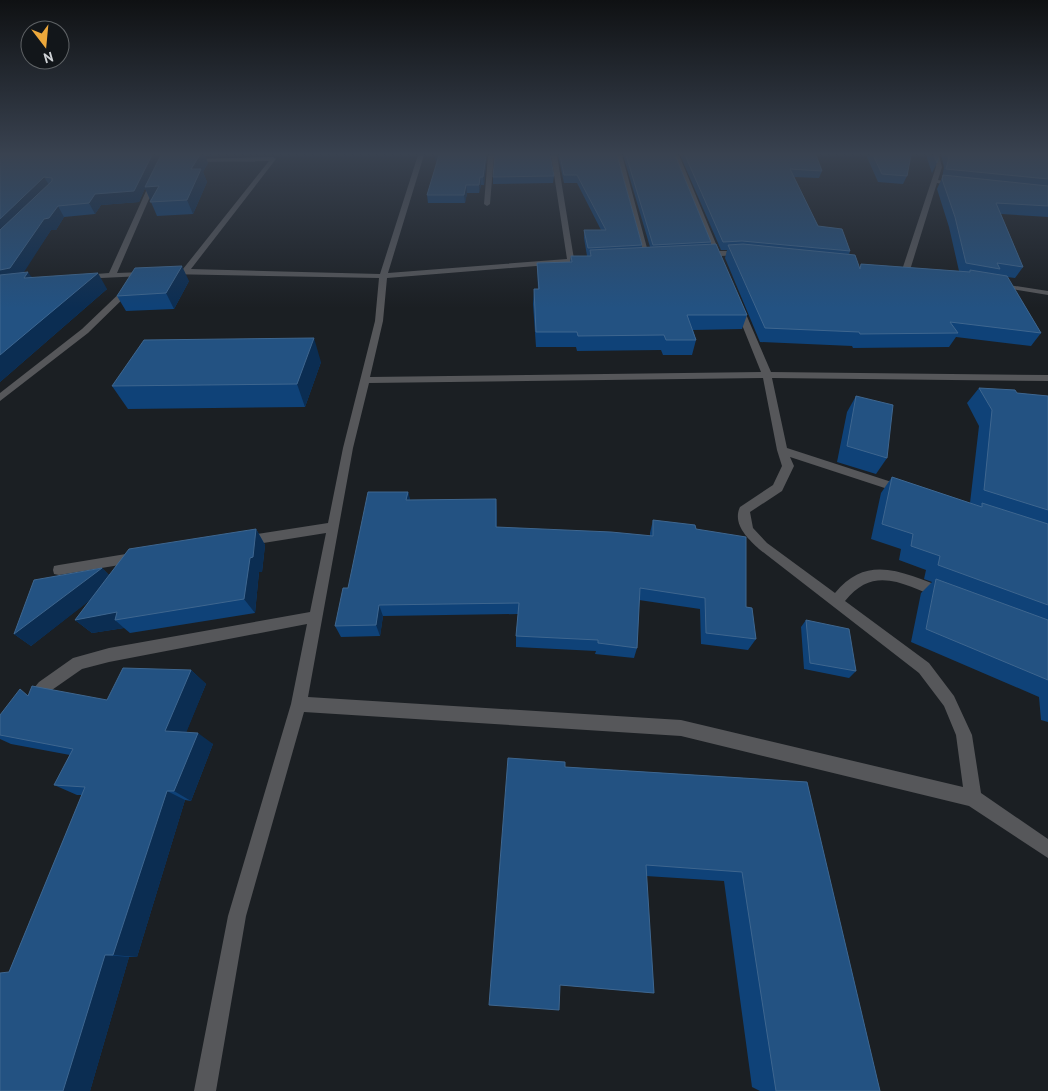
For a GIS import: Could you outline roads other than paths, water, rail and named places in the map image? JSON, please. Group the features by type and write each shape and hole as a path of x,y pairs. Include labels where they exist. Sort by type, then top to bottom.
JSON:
{"street":[{"path":"112,275 144,206"},
{"path":"185,271 236,206"},
{"path":"205,1091 237,916 299,704 348,448 379,321 383,276 405,206"},
{"path":"562,206 571,261"},
{"path":"632,206 646,257"},
{"path":"696,206 723,271"},
{"path":"906,270 927,206"},
{"path":"696,254 749,253"},
{"path":"637,257 656,256"},
{"path":"74,278 185,271 383,276 599,260"},
{"path":"896,269 916,272"},
{"path":"0,398 151,274"},
{"path":"991,284 1048,293"},
{"path":"734,297 767,375 782,450 788,466 778,488 744,510 747,530 762,546 924,668 949,701 964,735 973,798"},
{"path":"365,380 767,375 1048,378"},
{"path":"782,450 915,493"},
{"path":"235,542 333,527"},
{"path":"59,570 147,556"},
{"path":"836,602 854,582 871,573 893,575 958,599"},
{"path":"19,714 44,687 78,663 109,655 315,618"},
{"path":"299,704 681,728 973,798 1048,848"}]}
